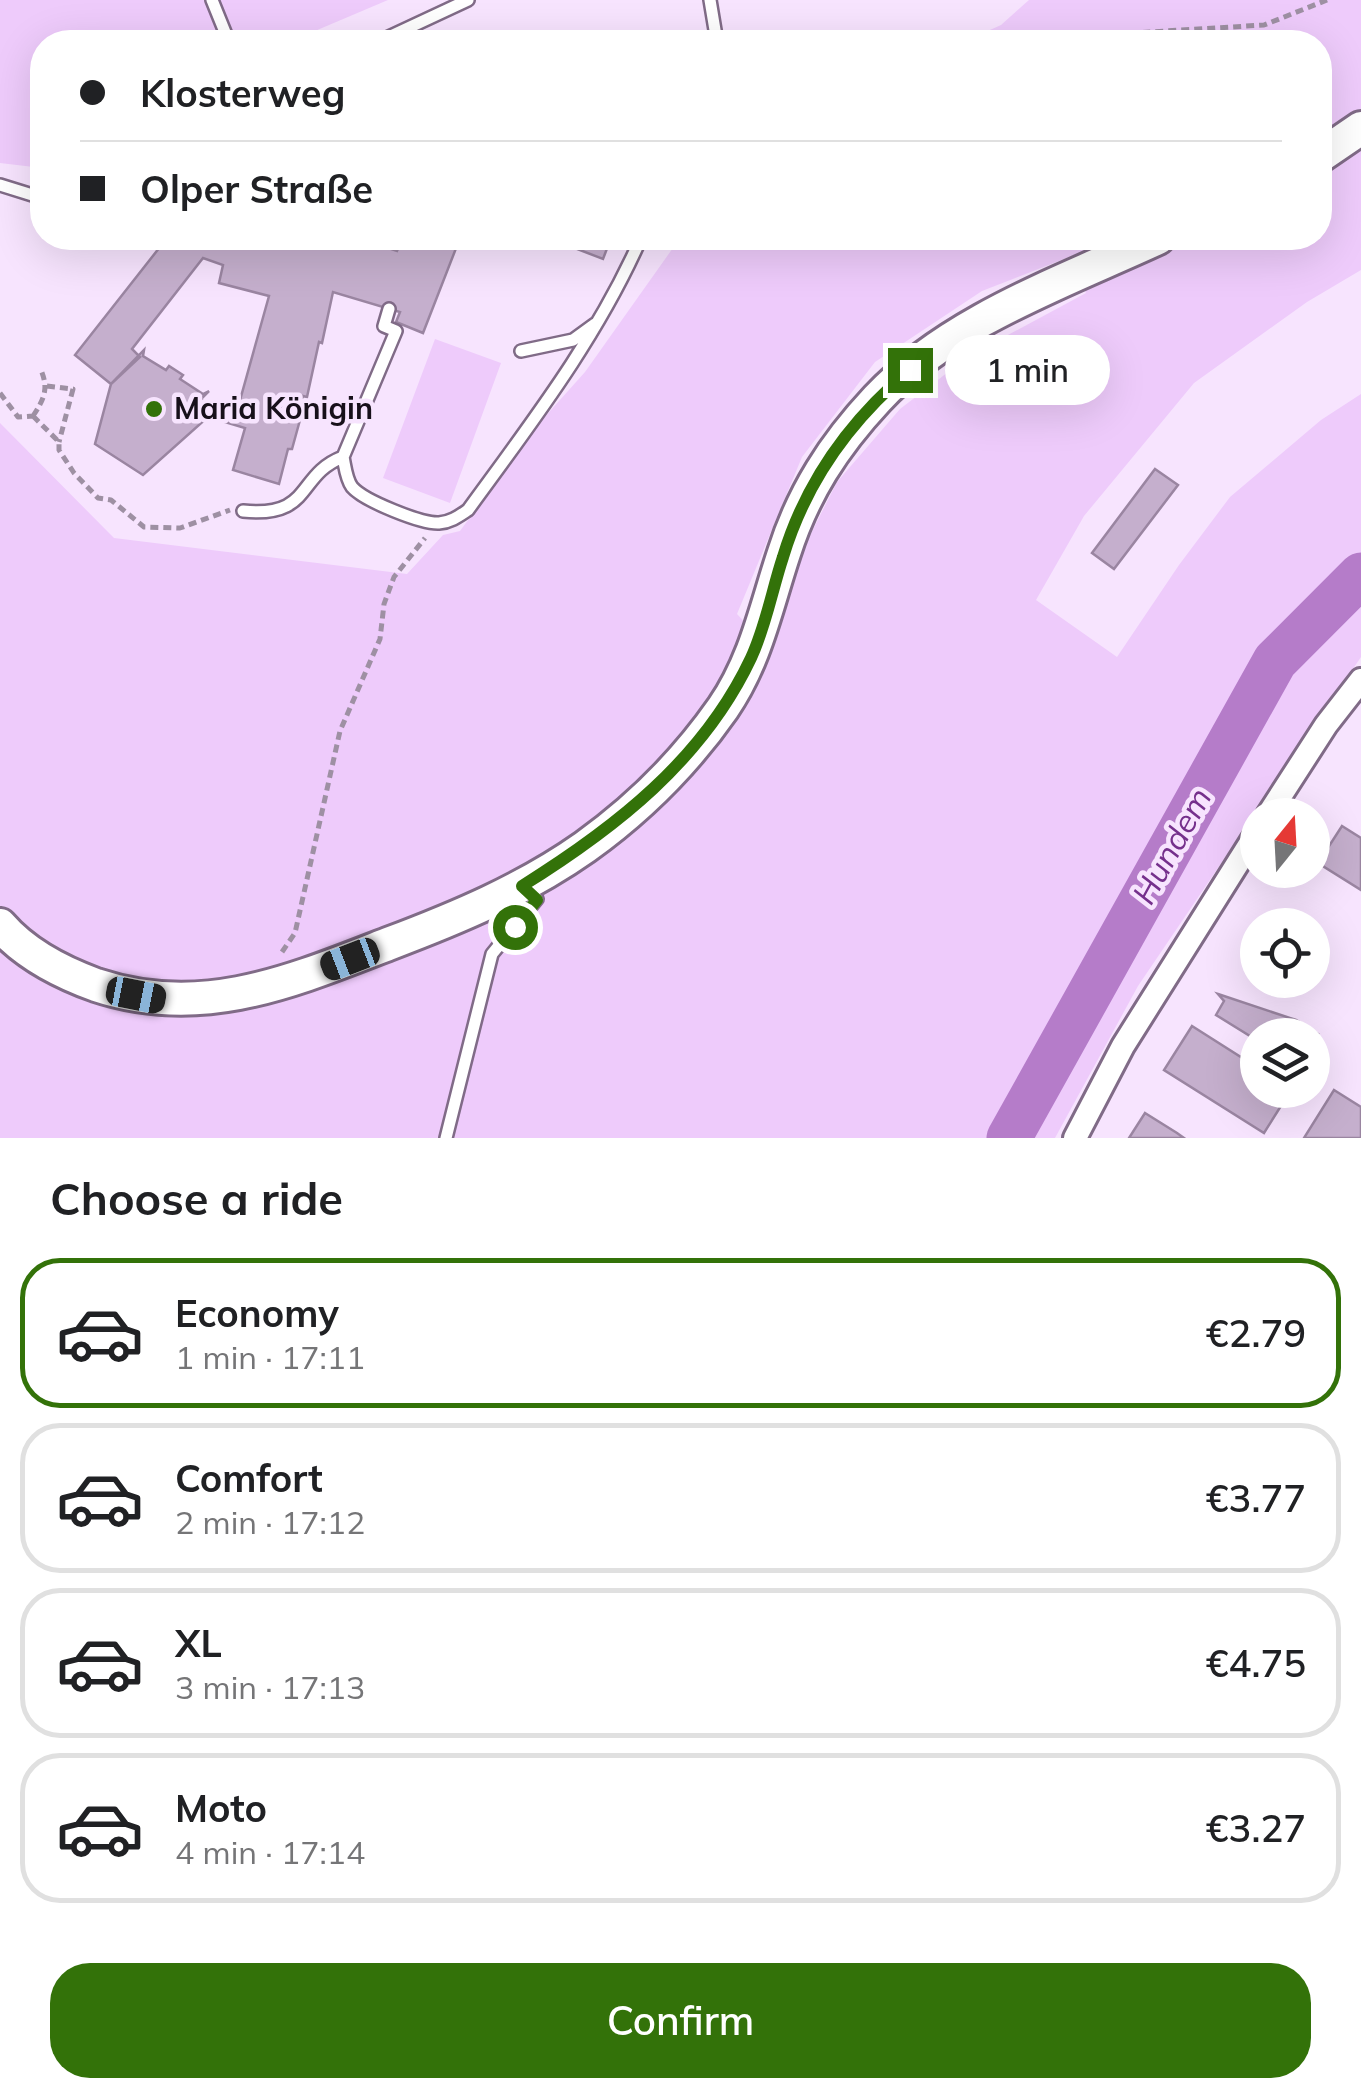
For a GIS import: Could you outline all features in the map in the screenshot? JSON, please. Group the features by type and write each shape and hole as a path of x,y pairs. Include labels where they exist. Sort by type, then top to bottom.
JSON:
{"main road":[{"path":"1332,148 1361,128"},
{"path":"0,926 46,963 79,979 157,999 204,1000 266,988 320,971 469,913 522,886 586,846 672,773 725,706 751,658 784,554 811,487 842,438 881,394 938,347 1010,307 1132,250"}],"street":[{"path":"1279,798 1361,680"},
{"path":"1075,1138 1122,1046 1240,860"}],"lane":[{"path":"212,0 224,30"},
{"path":"404,30 468,0"},
{"path":"710,0 715,30"},
{"path":"0,185 30,194"},
{"path":"389,309 384,326 396,331 343,457 350,485 364,497 435,524 452,521 468,510 567,375 602,318 636,250"},
{"path":"521,351 573,340 602,318"},
{"path":"243,511 269,514 284,509 316,480 326,463 343,457"},
{"path":"446,1138 492,954 537,900 522,886"}],"path":[{"path":"1182,30 1264,25 1327,0"},
{"path":"33,416 47,386 41,370"},
{"path":"47,386 73,389 59,450 98,498 111,500 144,526 180,528 225,510 243,511"},
{"path":"0,393 18,417 33,416 59,442"},
{"path":"274,964 294,933 340,731 380,639 384,604 394,576 435,524"}],"shaded area":[{"path":"0,0 388,0 317,30 30,30 30,167 0,163"},
{"path":"1029,0 1361,0 1361,270 1307,302 1194,383 1084,516 1036,600 1117,657 1230,497 1321,420 1361,394 1361,657 1265,798 1240,798 1240,836 1138,986 1055,1138 0,1138 0,423 114,538 407,574 443,535 460,531 542,420 585,372 671,250 1332,250 1332,30 990,30","holes":["1069,257 1086,293 969,356 900,409 837,482 796,563 768,647 737,614 802,457 875,362 982,291"]},
{"path":"435,339 501,363 450,503 383,478"}],"building":[{"path":"158,250 455,250 423,333 396,322 400,312 333,292 307,397 303,396 296,419 300,420 279,484 233,470 245,428 208,417 200,400 237,411 269,296 219,283 223,265 203,258 132,349 140,357 111,384 75,355"},
{"path":"580,250 606,250 603,259"},
{"name":"Maria Königin","path":"144,350 143,356 166,370 169,366 183,375 180,379 203,394 209,391 200,400 208,417 143,475 95,444 111,384"},
{"path":"1155,469 1178,485 1114,569 1092,553"},
{"path":"1342,826 1361,838 1361,890 1330,871 1330,844"},
{"path":"1218,994 1290,1018 1240,1018 1240,1030 1216,1015 1224,1001"},
{"path":"1192,1026 1240,1057 1240,1108 1280,1108 1264,1133 1164,1070"},
{"path":"1334,1090 1361,1107 1361,1138 1304,1138 1323,1108 1330,1108"},
{"path":"1145,1113 1177,1133 1184,1138 1129,1138"}],"waterway":[{"name":"Hundem","path":"1009,1138 1275,661 1361,575"}],"place":[{"name":"Maria Königin","path":"154,409"}],"route":[{"path":"515,927 537,900 522,886 586,846 672,773 725,706 751,658 784,554 811,487 842,438 881,394 910,370"}]}
